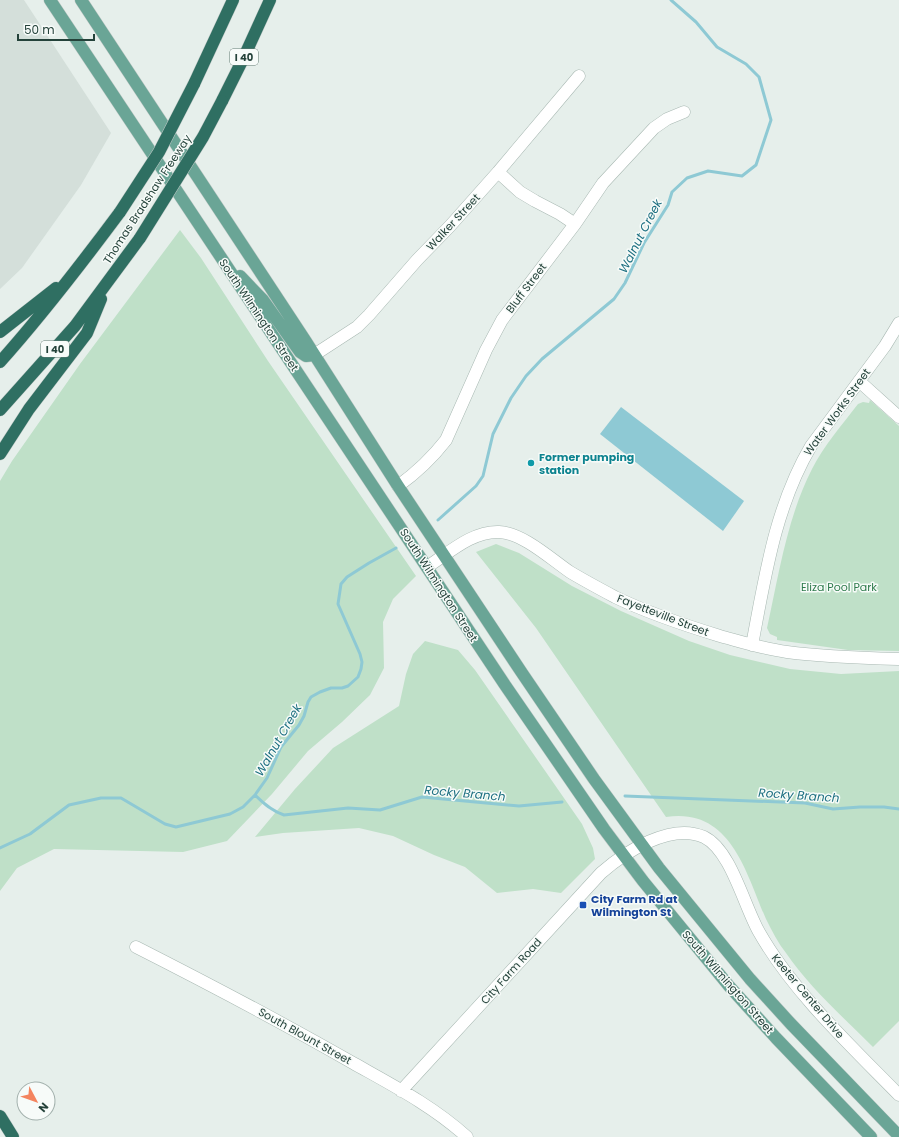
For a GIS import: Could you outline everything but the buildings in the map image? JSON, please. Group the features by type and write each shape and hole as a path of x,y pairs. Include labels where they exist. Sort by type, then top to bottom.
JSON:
{"highway":[{"name":"Thomas Bradshaw Freeway","path":"0,362 73,275 120,212 159,152 194,84 233,0"},
{"name":"Thomas Bradshaw Freeway","path":"0,410 75,326 140,238 199,143 222,101 244,58 270,0"},
{"path":"0,332 73,275"},
{"path":"0,454 29,409 87,333 106,284"},
{"path":"0,1116 13,1137"}],"main road":[{"name":"South Wilmington Street","path":"50,0 543,742 623,855 729,986 776,1038 871,1137"},
{"name":"South Wilmington Street","path":"81,0 444,556 573,749 642,845 750,979 899,1136"},
{"path":"217,252 262,300 300,352 306,356 314,355"}],"street":[{"name":"Walker Street","path":"314,355 357,327 416,260 450,226 498,172 579,76"},
{"name":"Bluff Street","path":"398,486 410,478 436,453 446,440 486,350 502,320 575,224 604,183 654,128 667,119 684,112"},
{"path":"498,172 520,192 556,211 575,224"},
{"name":"Water Works Street","path":"752,645 776,530 783,505 801,463 811,446 885,346 899,323"},
{"path":"859,381 899,417"},
{"name":"Fayetteville Street","path":"427,567 471,538 481,534 501,532 525,542 571,572 615,597 687,626 752,645 786,652 827,657 899,659"},
{"name":"Keeter Center Drive","path":"623,855 642,845 671,834 693,833 713,842 726,858 753,922 779,964 841,1035 899,1095"},
{"name":"City Farm Road","path":"401,1091 601,873 623,855"},
{"name":"South Blount Street","path":"136,946 279,1021 401,1091 450,1121 467,1137"}],"shaded area":[{"path":"0,0 24,0 111,133 81,185 22,268 0,289"}],"green space":[{"path":"180,230 201,258 268,361 416,576 393,599 383,622 384,668 370,695 342,722 308,751 272,794 227,841 183,852 54,849 17,868 0,891 0,481 12,461 80,364"},
{"name":"Eliza Pool Park","path":"870,400 899,426 899,651 848,650 777,640 777,637 770,634 767,628 790,527 803,488 817,460 834,435 858,404 863,402 869,403"},
{"path":"496,544 519,553 572,586 621,611 689,641 730,655 790,669 841,674 899,671 899,1021 873,1047 816,990 795,966 775,937 743,864 733,847 721,833 706,822 688,817 666,817 536,628 476,552"},
{"path":"425,641 458,650 475,670 582,824 593,848 595,859 561,893 533,889 497,893 465,867 434,855 393,836 359,828 283,833 255,837 295,789 333,748 399,706 406,674 413,654"}],"water":[{"path":"621,407 744,501 723,531 600,434"}],"waterway":[{"name":"Walnut Creek","path":"438,520 476,486 483,476 493,434 511,398 526,376 542,359 614,299 625,283 644,243 668,205 672,192 687,178 708,171 742,176 756,165 771,120 759,77 746,64 717,47 696,22 671,0"},
{"name":"Walnut Creek","path":"0,848 30,834 69,805 101,798 121,798 165,824 176,827 230,814 243,807 255,795 267,778 281,747 299,725 304,716 311,697 331,688 342,688 348,686 358,677 362,662 360,654 338,604 341,584 347,577 396,548"},
{"name":"Rocky Branch","path":"255,795 268,807 284,815 348,808 380,810 422,797 519,806 562,802"},
{"name":"Rocky Branch","path":"625,796 805,803 833,809 860,807 884,807 899,809"}],"place":[{"name":"Former pumping station","path":"531,463"},
{"name":"City Farm Rd at Wilmington St","path":"583,905"}]}
